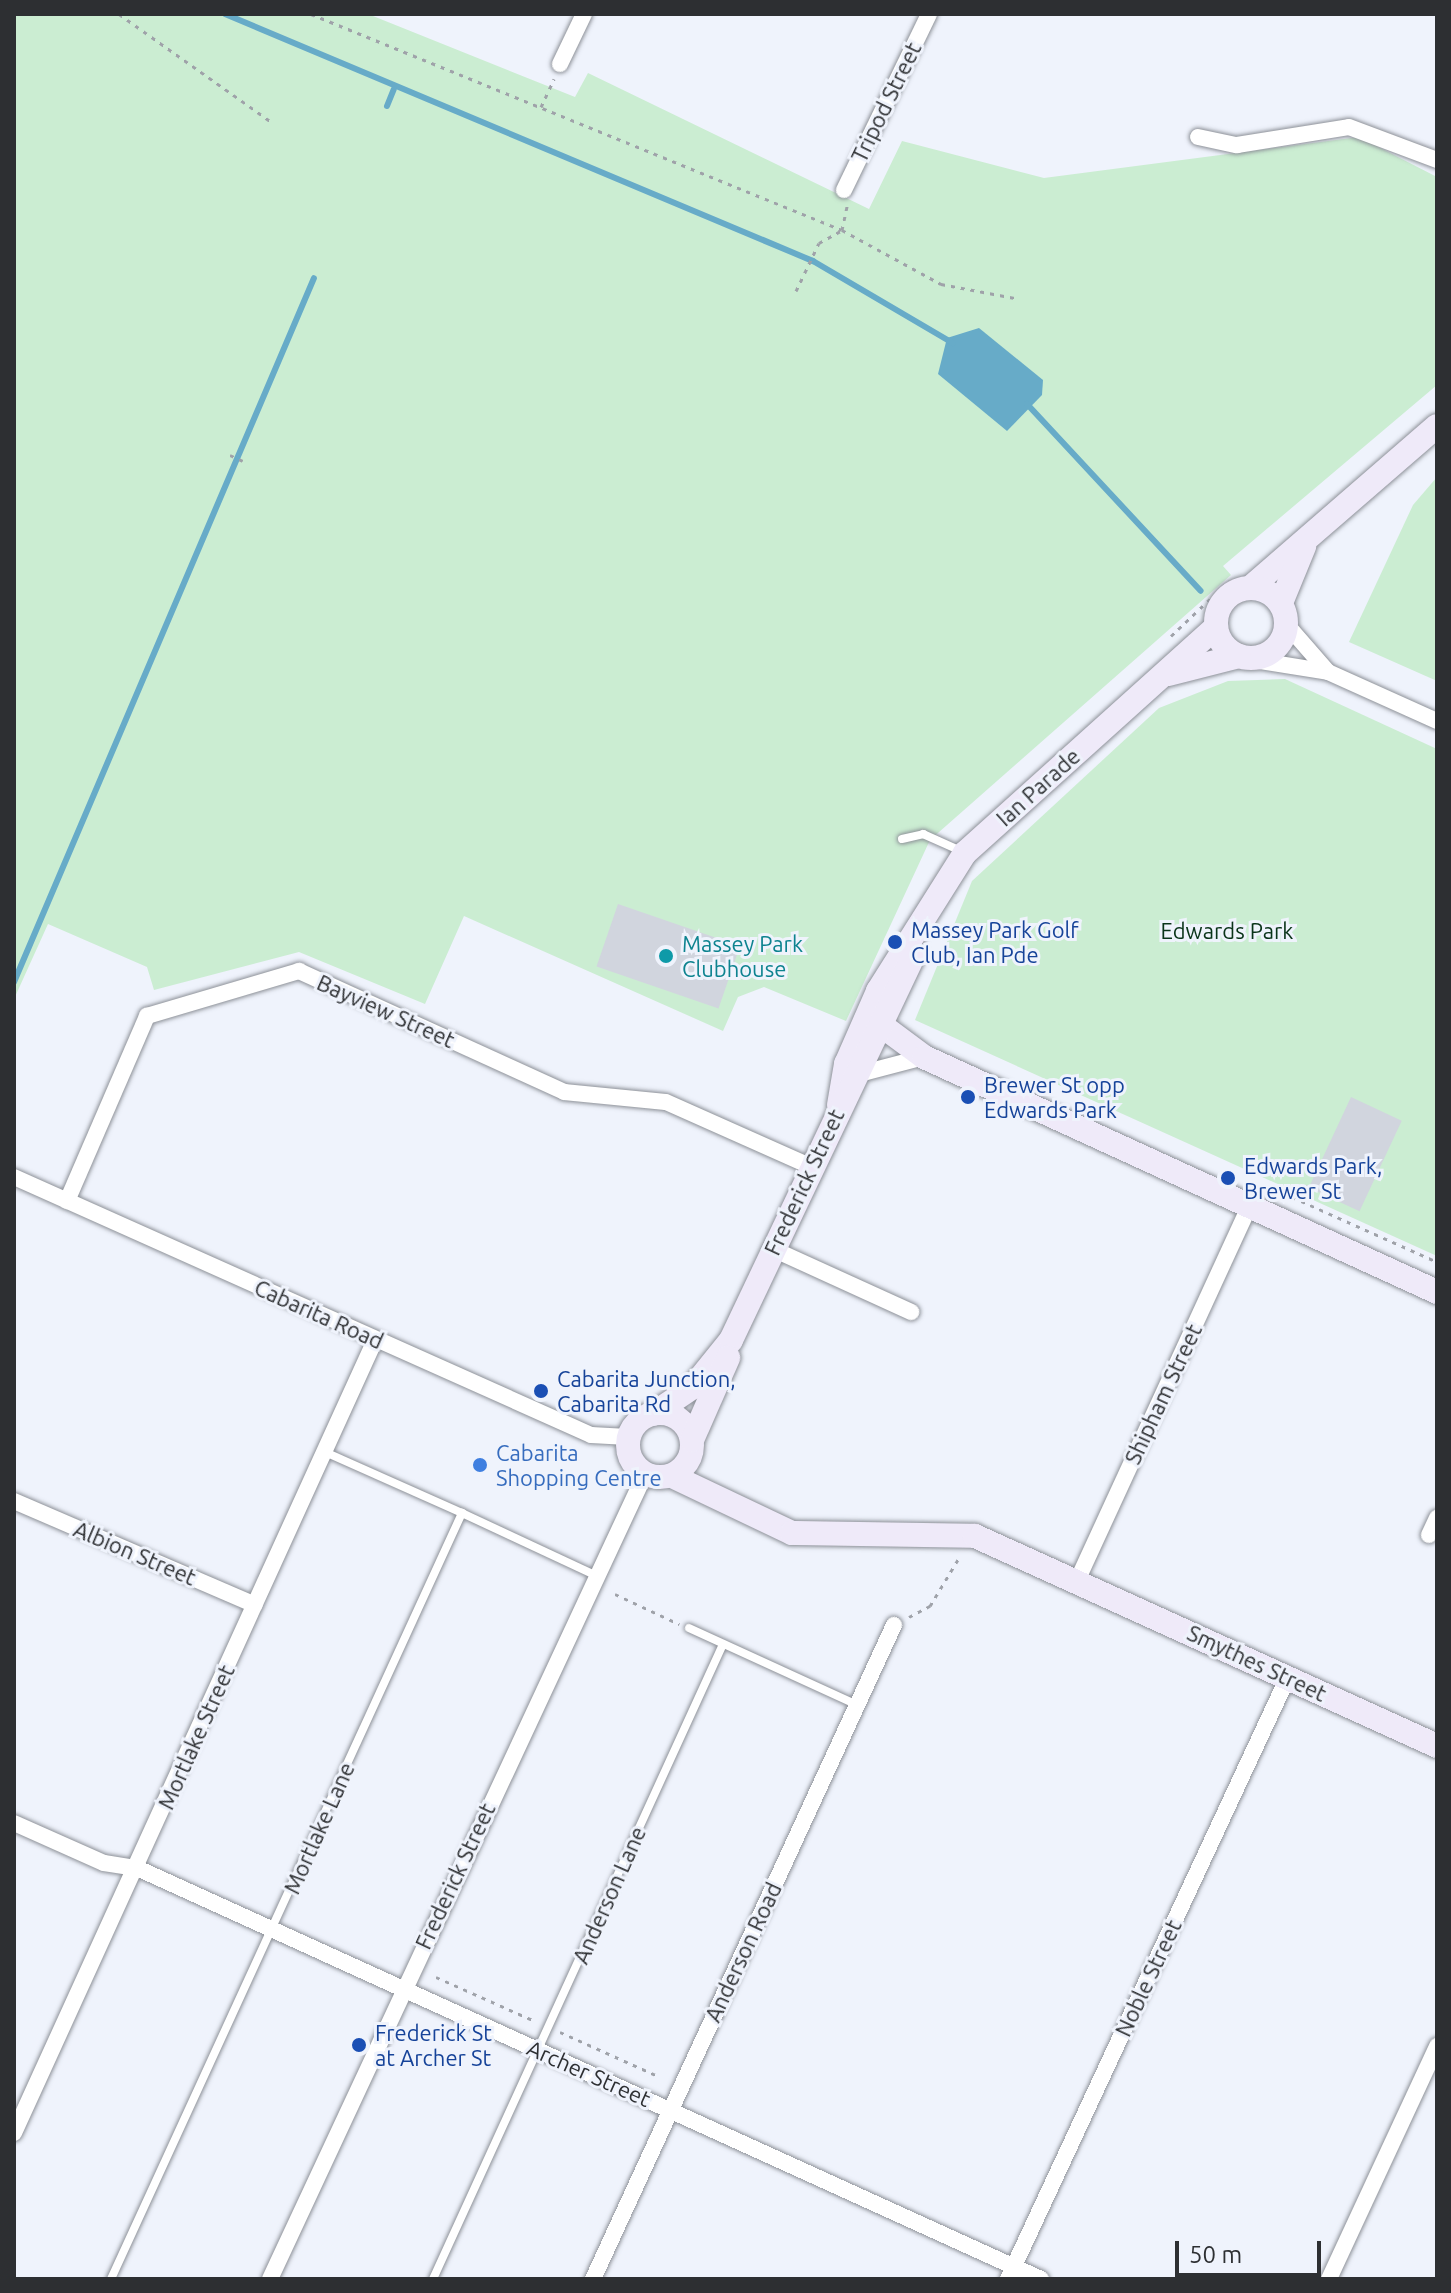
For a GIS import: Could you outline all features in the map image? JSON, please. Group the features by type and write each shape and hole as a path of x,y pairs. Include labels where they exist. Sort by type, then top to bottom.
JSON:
{"main road":[{"path":"1305,545 1270,653 1244,658 1223,645 1216,627 1229,595 1242,583 1305,545 1437,426"},
{"path":"1242,583 1284,614"},
{"name":"Ian Parade","path":"839,1105 871,1045 928,914 965,853 1216,627"},
{"name":"Ian Parade","path":"1165,675 1244,658"},
{"path":"871,1045 924,1057 1437,1292"},
{"name":"Frederick Street","path":"692,1440 731,1340 839,1105"},
{"name":"Frederick Street","path":"653,1414 693,1387 731,1340"},
{"path":"672,1476 687,1463 692,1440 682,1421 653,1414 628,1437 630,1459 645,1474 672,1476 792,1533 975,1536 1077,1581"},
{"name":"Smythes Street","path":"1077,1581 1437,1746"}],"street":[{"path":"560,64 584,14"},
{"name":"Tripod Street","path":"844,190 929,14"},
{"path":"1198,137 1237,145 1349,127 1437,160"},
{"path":"1284,614 1328,672"},
{"path":"1244,658 1328,672 1437,721"},
{"name":"Bayview Street","path":"67,1201 147,1016 299,971 564,1092 666,1102 810,1166"},
{"path":"871,1045 924,1057"},
{"name":"Cabarita Road","path":"14,1177 591,1435 628,1437"},
{"name":"Shipham Street","path":"1077,1581 1249,1207"},
{"path":"773,1249 911,1312"},
{"name":"Mortlake Street","path":"14,2133 375,1340"},
{"name":"Frederick Street","path":"270,2279 595,1575 645,1474"},
{"name":"Albion Street","path":"14,1501 255,1605"},
{"path":"1429,1535 1437,1518"},
{"name":"Anderson Road","path":"593,2279 894,1625"},
{"name":"Noble Street","path":"1011,2273 1288,1677"},
{"name":"Archer Street","path":"14,1823 104,1863 137,1868 670,2111 1011,2273 1041,2279"},
{"path":"1329,2279 1437,2046"}],"lane":[{"path":"902,839 923,834 965,853"},
{"path":"324,1451 595,1575"},
{"name":"Mortlake Lane","path":"111,2279 462,1513"},
{"path":"689,1628 857,1705"},
{"name":"Anderson Lane","path":"433,2279 723,1644"}],"path":[{"path":"119,14 270,121"},
{"path":"311,14 842,230 941,284 1015,298"},
{"path":"541,107 560,64"},
{"path":"842,230 844,190"},
{"path":"796,291 819,243 842,230"},
{"path":"230,455 243,461"},
{"path":"1165,675 1168,638 1242,583"},
{"path":"1310,1186 1297,1187 1292,1197 1437,1262"},
{"path":"894,1625 930,1606 964,1555"},
{"path":"615,1594 689,1628"}],"green space":[{"path":"14,14 368,14 575,97 588,73 869,209 902,141 1044,178 1359,137 1437,177 1437,385 1223,566 1231,575 930,840 846,1021 764,987 738,997 723,1031 464,916 425,1004 299,952 154,990 147,967 48,924 14,999"},
{"path":"1437,477 1437,681 1349,642 1413,505"},
{"name":"Edwards Park","path":"1285,679 1437,749 1437,1256 915,1020 972,881 1159,708 1228,681"}],"water":[{"path":"979,328 1043,380 1042,395 1007,431 938,374 947,338"}],"building":[{"name":"Massey Park Clubhouse","path":"618,904 740,946 718,1008 597,966"},
{"path":"1351,1097 1402,1121 1359,1211 1309,1188"}],"waterway":[{"path":"225,14 813,261 953,343"},
{"path":"387,106 394,89"},
{"path":"14,982 314,278"},
{"path":"1027,404 1201,591"}],"place":[{"name":"Massey Park Golf Club, Ian Pde","path":"895,942"},
{"name":"Massey Park Clubhouse","path":"666,956"},
{"name":"Brewer St opp Edwards Park","path":"968,1097"},
{"name":"Edwards Park, Brewer St","path":"1228,1178"},
{"name":"Cabarita Junction, Cabarita Rd","path":"541,1391"},
{"name":"Cabarita Shopping Centre","path":"480,1465"},
{"name":"Frederick St at Archer St","path":"359,2045"}]}
